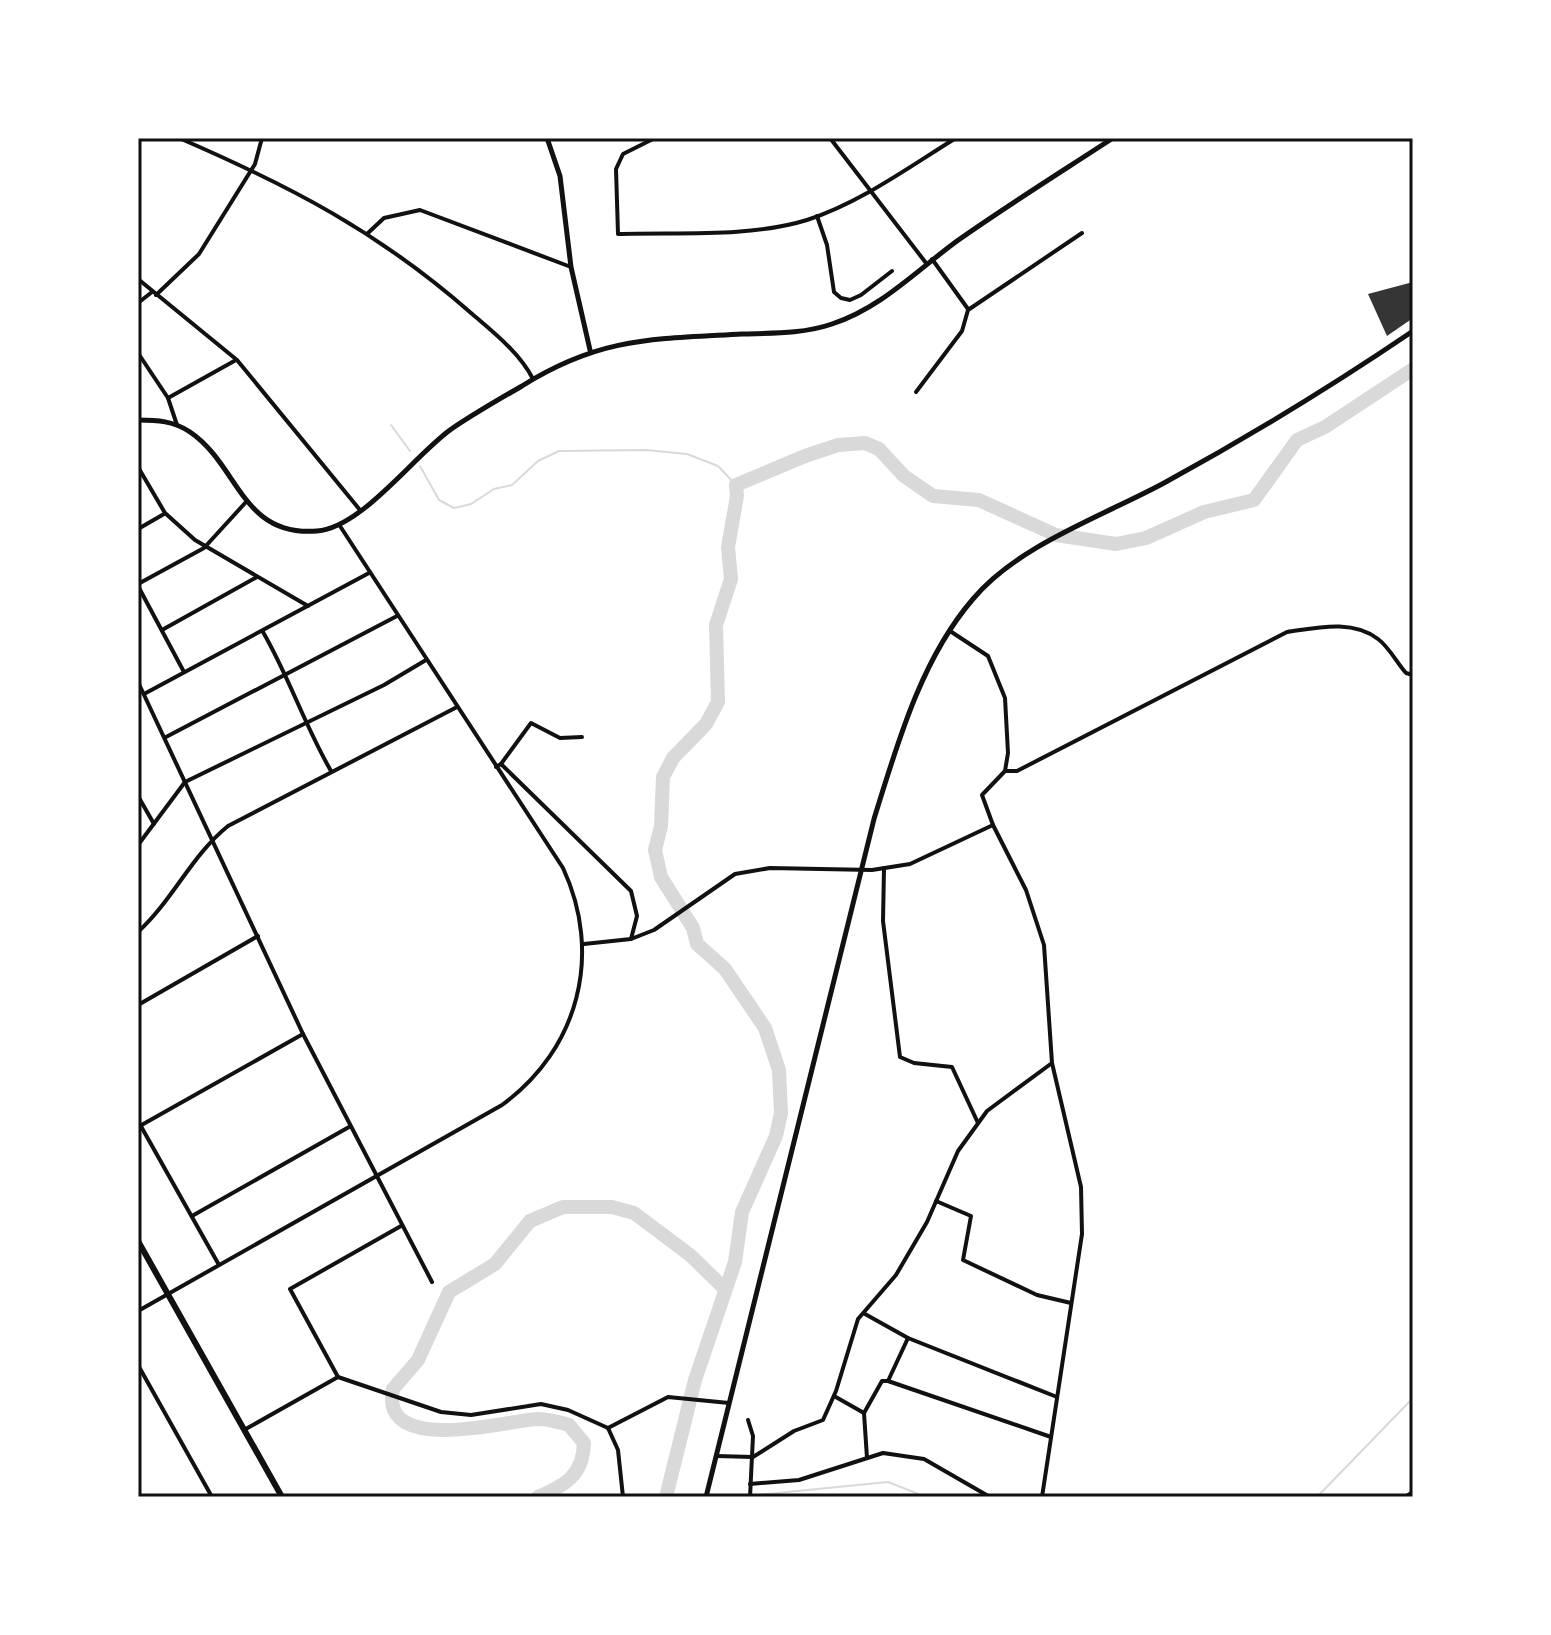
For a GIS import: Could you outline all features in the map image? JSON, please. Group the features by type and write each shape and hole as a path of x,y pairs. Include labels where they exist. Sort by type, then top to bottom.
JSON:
{"main road":[{"path":"547,138 560,176 571,267 590,350"},
{"path":"138,420 177,425 205,446 246,502 267,520 291,530 314,531 340,526 450,431 533,379 590,350 649,339 809,331 871,307 929,261 1113,138"},
{"path":"706,1497 860,870 905,726 950,631 985,586 1030,554 1264,428 1413,331"},
{"path":"138,1241 282,1497"}],"street":[{"path":"179,138 323,205 368,233 432,279 491,330 522,362 533,379"},
{"path":"138,303 199,254 261,153 262,138"},
{"path":"655,138 623,154 616,169 618,234 778,227 817,216 870,190 956,138"},
{"path":"830,138 968,310"},
{"path":"368,233 384,218 420,210 571,267"},
{"path":"817,216 827,245 834,292 841,298 850,300 861,295 892,271"},
{"path":"916,392 962,331 968,310 1082,233"},
{"path":"138,279 237,360 360,510"},
{"path":"138,353 168,398 177,425"},
{"path":"168,398 237,360"},
{"path":"138,467 165,513 204,548 308,606"},
{"path":"185,673 138,585 204,548 246,502"},
{"path":"138,529 165,513"},
{"path":"138,1311 502,1105 541,1071 572,1018 580,985 584,944 574,893 563,868 340,526"},
{"path":"144,694 369,573"},
{"path":"162,630 257,577"},
{"path":"166,737 397,616"},
{"path":"1005,771 1017,771 1287,632 1336,625 1357,631 1377,639 1406,673 1413,675"},
{"path":"950,631 988,656 1005,698 1008,753 1005,771 982,795 993,825 1026,890 1044,945 1052,1063 1081,1187 1082,1234 1042,1497"},
{"path":"263,632 288,674 305,721 331,771"},
{"path":"138,845 185,782 384,685 426,660"},
{"path":"138,682 214,837 303,1034 432,1282"},
{"path":"138,932 164,904 188,867 214,837 246,815 457,707"},
{"path":"498,766 531,723 560,738 582,737"},
{"path":"498,766 631,891 637,916 631,939"},
{"path":"138,796 154,824"},
{"path":"584,944 631,939 654,930 735,874 770,868 860,870 910,864 993,825"},
{"path":"884,868 883,921 900,1057 914,1063 952,1067 978,1123"},
{"path":"138,1005 258,936"},
{"path":"219,1265 139,1125 303,1034"},
{"path":"716,1456 753,1457 794,1431 823,1420 834,1396 858,1319 896,1275 936,1201 958,1151 1000,1099 1052,1063"},
{"path":"192,1216 349,1127"},
{"path":"936,1201 971,1216 963,1260 1037,1295 1071,1303"},
{"path":"401,1226 290,1289 338,1377 416,1405 471,1415 541,1404 568,1410 608,1428 618,1450 623,1497"},
{"path":"865,1314 908,1338 1057,1397"},
{"path":"888,1381 908,1338"},
{"path":"138,1365 212,1497"},
{"path":"244,1430 338,1377"},
{"path":"867,1458 864,1413 882,1381 1051,1437"},
{"path":"834,1396 864,1413"},
{"path":"608,1428 668,1397 729,1403"},
{"path":"748,1420 753,1436 750,1497"},
{"path":"750,1484 799,1480 883,1453 924,1459 990,1497"},
{"path":"1405,1497 1413,1492"}],"building":[{"path":"1413,282 1413,318 1387,336 1368,294"}],"waterway":[{"path":"666,1497 695,1380 735,1262 742,1212 776,1136 781,1113 779,1070 765,1028 725,969 697,944 693,928 661,877 655,850 661,826 663,777 673,758 706,724 718,702 716,625 731,579 728,547 736,485 838,445 865,443 879,449 904,476 933,496 979,500 1056,535 1116,544 1146,538 1204,512 1254,500 1297,440 1325,427 1413,369"},
{"path":"391,425 410,451"},
{"path":"420,466 439,500 454,508 471,504 494,489 512,485 538,461 559,451 646,450 687,454 718,466 736,485"},
{"path":"538,1497 571,1478 580,1464 584,1443 569,1425 538,1419 475,1428 425,1429 406,1423 394,1410 393,1389 418,1360 449,1292 495,1264 530,1221 563,1207 612,1207 634,1213 690,1255 725,1289"},
{"path":"1317,1497 1413,1398"},
{"path":"738,1497 888,1482 926,1497"}]}
